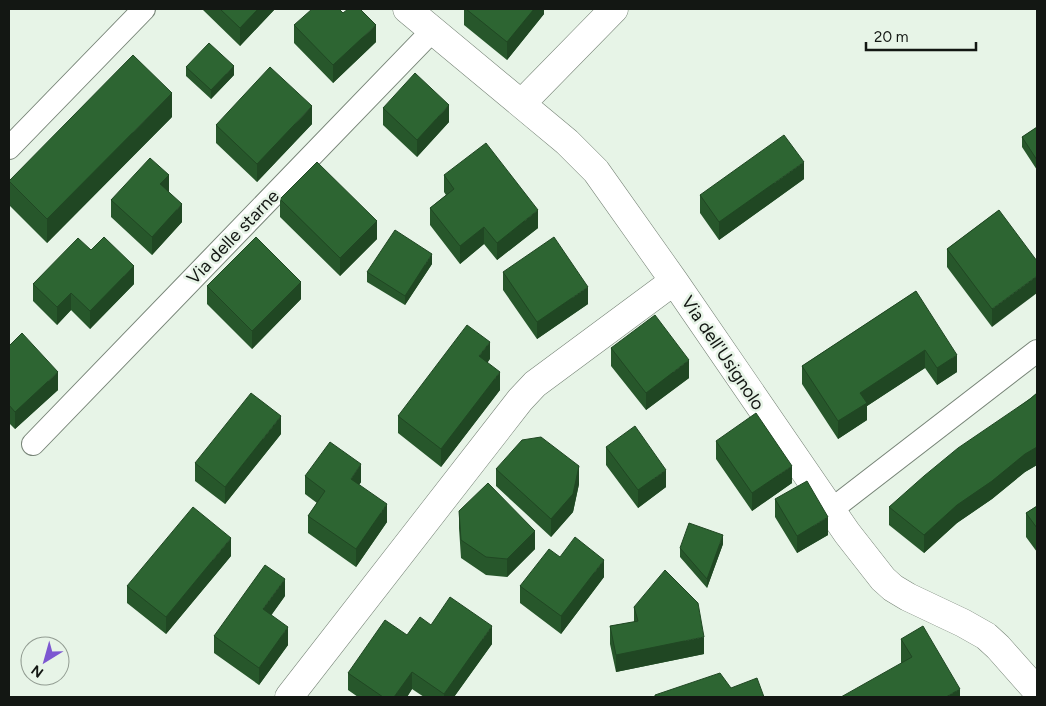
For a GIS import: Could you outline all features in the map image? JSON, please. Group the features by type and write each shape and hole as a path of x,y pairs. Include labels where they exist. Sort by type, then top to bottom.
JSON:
{"street":[{"name":"Via dell'Usignolo","path":"407,9 522,103 567,142 596,171 831,510 866,559 883,579 908,597 963,622 986,636 1037,691"},
{"path":"522,103 614,9"},
{"path":"289,697 534,384 674,281"}],"lane":[{"path":"9,148 144,9"},
{"name":"Via delle starne","path":"32,444 433,30"},
{"path":"831,510 1037,351"}],"building":[{"path":"220,9 258,9 240,28"},
{"path":"312,9 339,9 343,13 348,9 360,9 376,25 333,65 294,25"},
{"path":"466,9 534,9 507,42"},
{"path":"209,43 234,66 211,90 186,67"},
{"path":"133,55 172,93 47,219 9,181"},
{"path":"270,67 312,106 257,164 216,125"},
{"path":"415,73 449,105 417,140 383,108"},
{"path":"1037,127 1037,160 1022,137"},
{"path":"784,135 804,162 719,222 700,195"},
{"path":"486,143 538,210 497,243 484,227 460,246 430,208 454,189 444,175"},
{"path":"150,158 169,175 160,184 182,204 152,237 111,200"},
{"path":"317,162 377,221 340,258 280,199"},
{"path":"999,210 1037,261 1037,276 992,309 947,249"},
{"path":"395,230 432,254 405,296 367,272"},
{"path":"104,237 134,266 90,311 71,293 57,307 33,284 78,238 91,250"},
{"path":"256,237 301,282 252,331 207,286"},
{"path":"554,237 588,287 537,322 503,272"},
{"path":"916,291 957,355 937,368 925,350 860,393 867,403 838,421 802,366"},
{"path":"655,315 689,360 646,393 611,348"},
{"path":"467,325 490,342 479,356 500,372 441,449 398,416"},
{"path":"22,333 58,372 15,412 9,405 9,346"},
{"path":"251,393 281,416 225,487 195,463"},
{"path":"1037,393 1037,447 957,505 924,535 889,507 958,448"},
{"path":"756,413 792,466 752,493 716,441"},
{"path":"635,426 666,470 638,490 606,447"},
{"path":"541,437 579,466 573,494 551,519 496,469 522,440"},
{"path":"330,442 361,464 351,479 387,504 356,549 308,516 325,491 305,476"},
{"path":"807,481 828,517 797,536 775,499"},
{"path":"488,483 535,531 507,559 486,557 461,540 459,511"},
{"path":"1037,506 1037,528 1026,513"},
{"path":"193,507 231,538 166,617 127,586"},
{"path":"689,523 723,535 707,579 680,548"},
{"path":"575,537 604,560 561,616 520,586 549,549 560,557"},
{"path":"265,565 285,579 263,609 288,627 259,668 214,636"},
{"path":"665,570 698,603 704,637 616,655 610,626 638,621 634,607"},
{"path":"450,597 492,626 444,694 412,672 394,697 383,697 348,673 385,620 407,635 420,617 431,625"},
{"path":"923,626 960,689 946,697 841,697 912,657 901,639"},
{"path":"720,673 731,688 757,678 764,697 655,697 655,695"}]}
